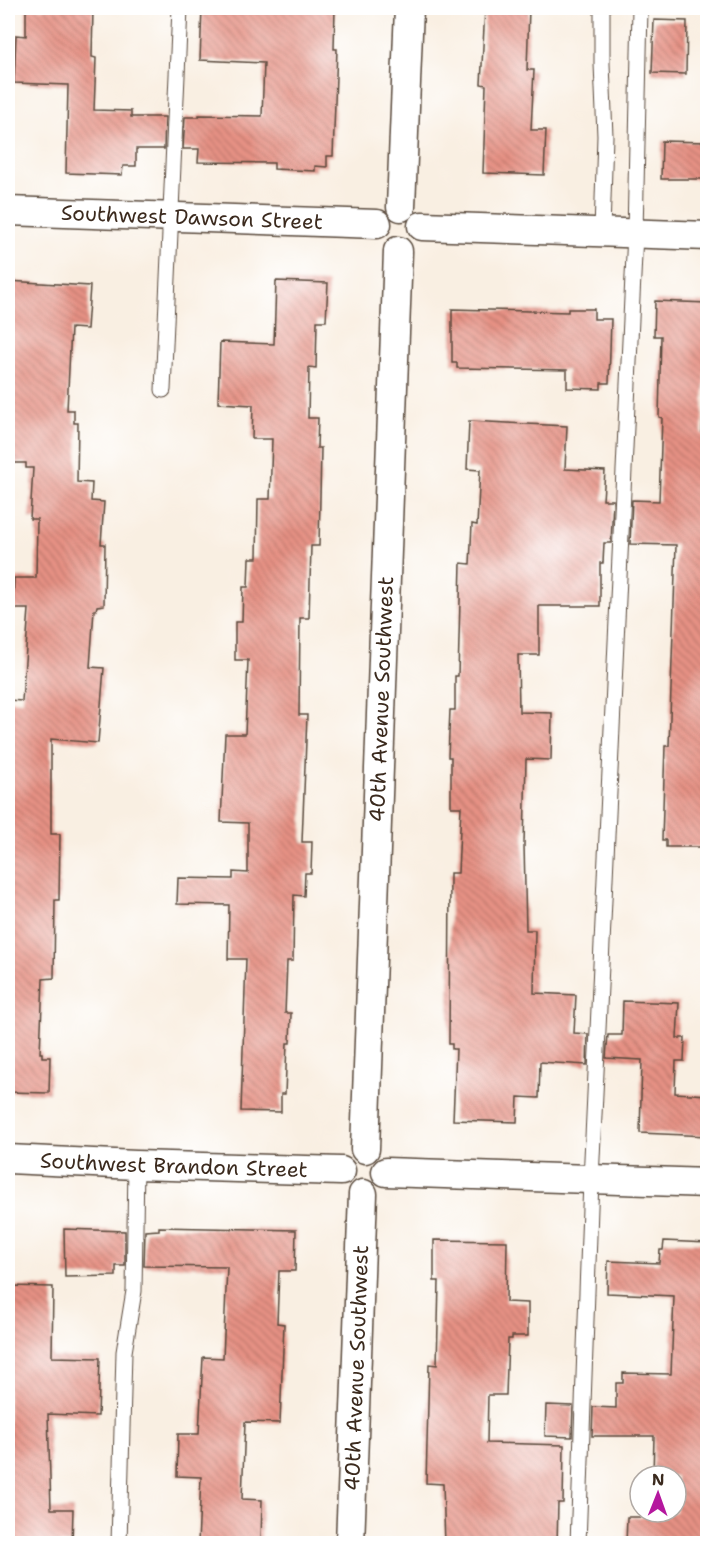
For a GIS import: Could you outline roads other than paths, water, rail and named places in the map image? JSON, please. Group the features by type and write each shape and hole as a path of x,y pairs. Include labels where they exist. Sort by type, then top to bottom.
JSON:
{"street":[{"path":"401,207 409,8"},
{"path":"391,207 401,207 413,210 422,226 420,239 415,245 410,249 398,251 383,244 377,231 377,224 391,207"},
{"name":"Southwest Dawson Street","path":"8,211 377,224"},
{"path":"422,226 708,236"},
{"name":"40th Avenue Southwest","path":"365,1149 398,251"},
{"path":"365,1149 378,1154 383,1160 386,1172 384,1182 379,1188 363,1194 352,1192 346,1187 341,1171 344,1160 349,1155 356,1150 365,1149"},
{"name":"Southwest Brandon Street","path":"8,1160 341,1171"},
{"path":"386,1172 708,1183"},
{"name":"40th Avenue Southwest","path":"350,1544 363,1194"}],"lane":[{"path":"163,390 180,8"},
{"path":"602,231 605,136 602,64 603,8"},
{"path":"578,1544 591,1180 635,232 640,8"},
{"path":"119,1544 124,1352 134,1291 136,1165"}]}
